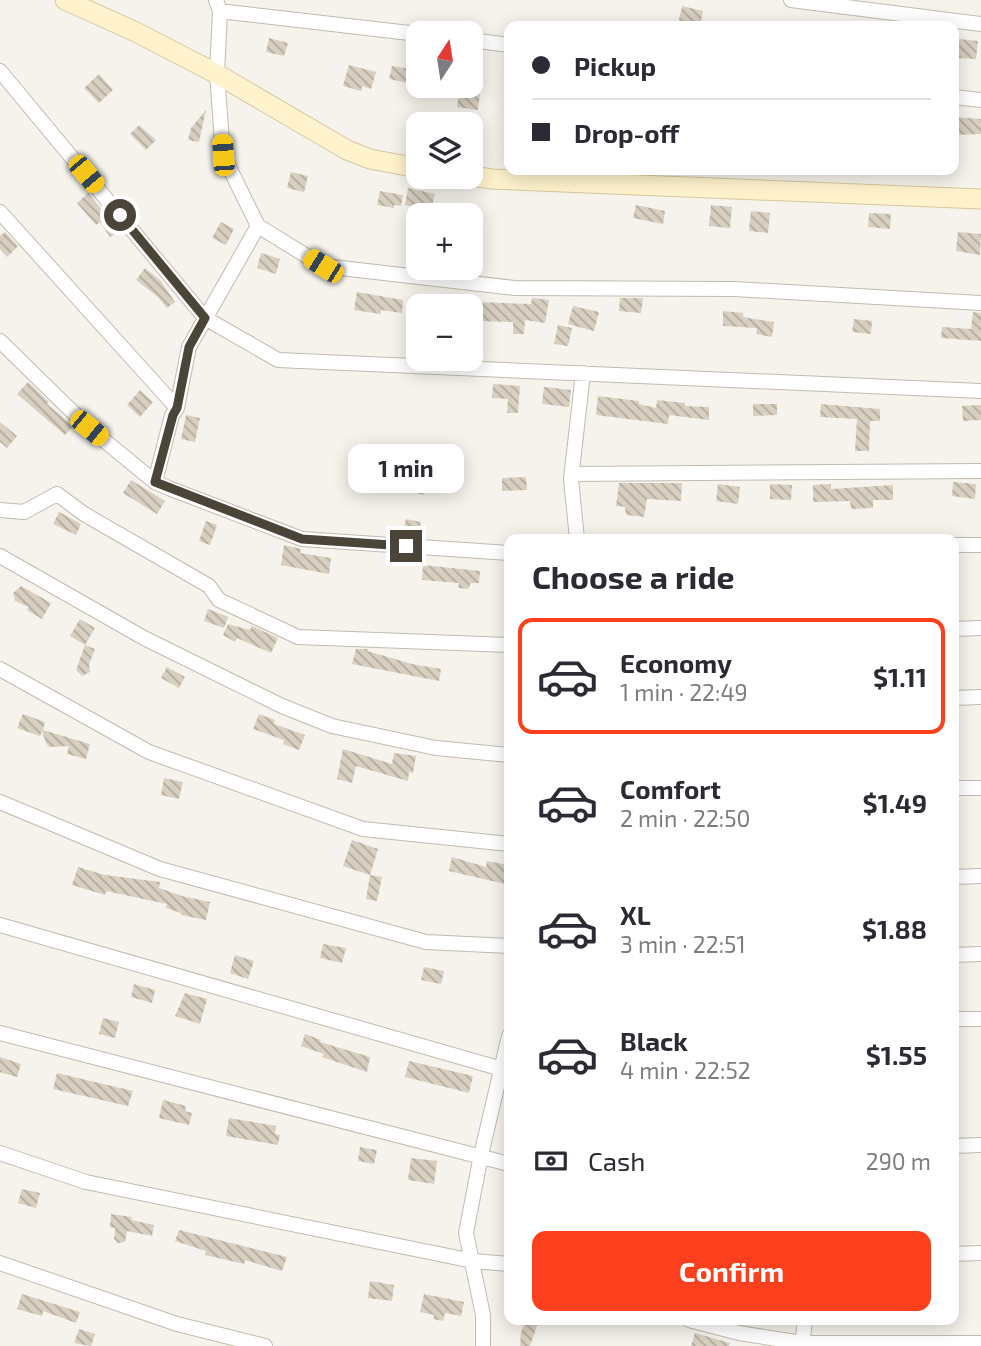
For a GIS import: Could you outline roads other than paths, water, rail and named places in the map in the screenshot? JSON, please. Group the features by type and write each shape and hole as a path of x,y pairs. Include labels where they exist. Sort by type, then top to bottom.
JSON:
{"street":[{"path":"65,0 136,32 216,74 347,150 406,167"},
{"path":"791,0 957,21"},
{"path":"406,32 218,6 216,74 223,155 258,226 323,266 515,288 734,289 981,303"},
{"path":"959,21 981,24"},
{"path":"483,42 504,44"},
{"path":"0,71 205,318 278,360 981,391"},
{"path":"959,98 981,100"},
{"path":"483,178 981,199"},
{"path":"0,212 177,408"},
{"path":"155,482 177,408 189,347 258,226"},
{"path":"0,341 89,428 155,482 302,539 504,553"},
{"path":"577,534 572,474 583,373"},
{"path":"572,474 981,471"},
{"path":"0,516 0,510 24,512 57,494 84,514 209,586 219,600 298,637 504,645"},
{"path":"959,545 981,545"},
{"path":"0,556 144,638 282,706 332,726 436,748 504,755"},
{"path":"959,629 981,628"},
{"path":"0,669 149,752 363,829 504,843"},
{"path":"959,698 981,697"},
{"path":"959,788 981,788"},
{"path":"0,802 160,869 426,942 504,946"},
{"path":"959,877 981,876"},
{"path":"0,925 504,1069"},
{"path":"959,955 981,954"},
{"path":"959,1019 981,1019"},
{"path":"0,1033 504,1162"},
{"path":"483,1346 483,1315 466,1233 481,1155 504,1077"},
{"path":"959,1146 981,1145"},
{"path":"0,1153 86,1182 473,1261 504,1264"},
{"path":"959,1254 981,1253"},
{"path":"0,1263 177,1324 265,1346"},
{"path":"708,1325 802,1345 981,1343"},
{"path":"802,1345 805,1325"}]}
